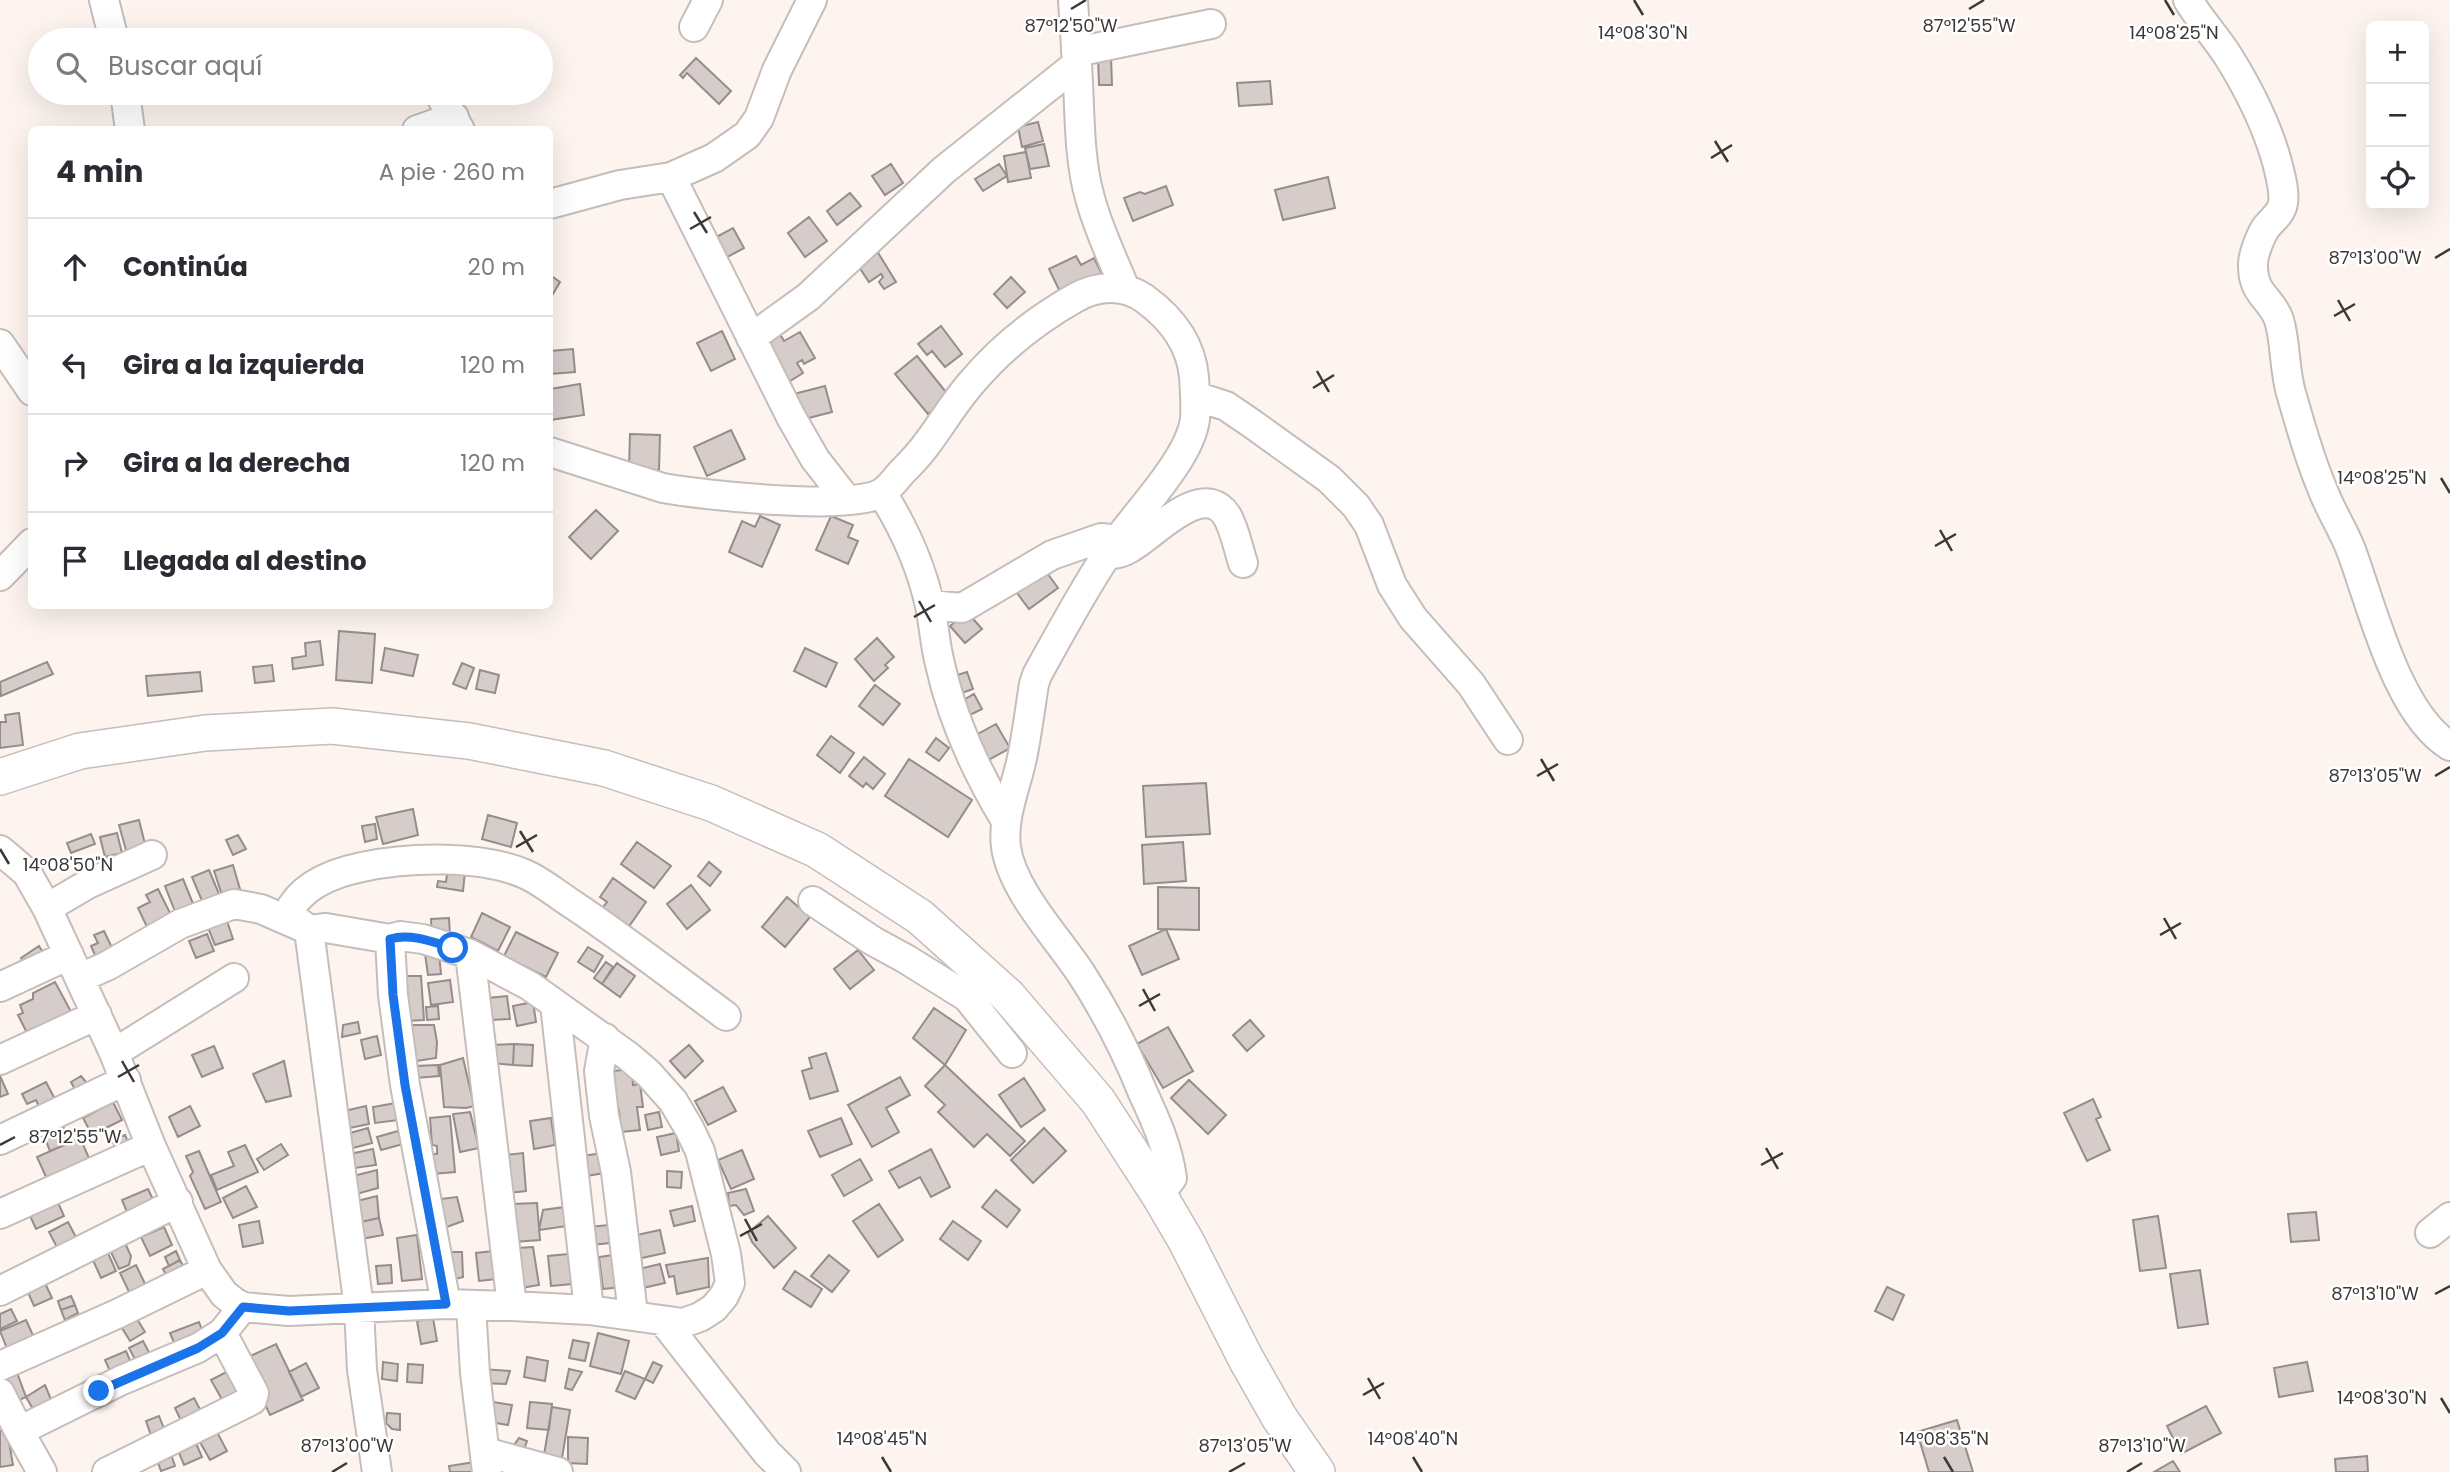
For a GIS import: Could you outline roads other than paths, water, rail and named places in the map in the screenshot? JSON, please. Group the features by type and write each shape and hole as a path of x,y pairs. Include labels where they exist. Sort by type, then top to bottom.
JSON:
{"main road":[{"path":"0,777 80,751 205,733 332,726 469,741 604,768 711,803 817,850 920,917 978,988 1008,996 1098,1101 1186,1241 1279,1417 1317,1472"}],"street":[{"path":"104,0 111,28"},
{"path":"694,27 708,0"},
{"path":"553,203 620,185 671,177 714,158 747,135 759,118 777,70 812,0"},
{"path":"1073,0 1088,195 1125,289"},
{"path":"2188,0 2228,57 2260,119 2277,161 2283,205 2278,216 2265,229 2253,262 2260,295 2277,314 2290,391 2322,489 2351,549 2401,683 2415,708 2443,742 2450,746"},
{"path":"751,338 808,297 944,170 1077,58 1210,24"},
{"path":"127,105 129,126"},
{"path":"446,105 457,123"},
{"path":"671,177 791,418 815,459 847,500"},
{"path":"553,453 680,491 771,500 847,500 882,493 925,447 972,382 1002,351 1042,319 1077,297 1099,288 1125,289 1136,293 1162,311 1180,334 1193,370 1195,422 1174,465 1113,547 1049,653 1034,684 1022,758 1006,821 1006,846 1010,865 1120,1038 1152,1113 1169,1155 1172,1178 1159,1195"},
{"path":"0,344 28,385"},
{"path":"1195,396 1226,406 1251,423 1329,479 1356,506 1369,525 1392,585 1413,618 1471,684 1508,740"},
{"path":"882,493 904,529 930,605 940,665 960,729 1006,821"},
{"path":"930,605 962,608 1052,555 1101,538 1119,553 1131,548 1197,504 1213,504 1226,514 1243,563"},
{"path":"0,576 28,547"},
{"path":"0,850 27,873 47,908 74,967 114,1052 151,1146 206,1270 223,1294 243,1307 289,1311 459,1305 512,1306 634,1314 664,1322 683,1323 714,1308 730,1283 726,1254 705,1168 690,1128 673,1101 648,1073 605,1038 530,986 470,954 423,939 400,936 390,939 326,928 309,930 261,909 233,904 180,924 107,966 74,967 0,987"},
{"path":"47,908 88,884 152,855"},
{"path":"377,1472 362,1370 359,1308 309,930 288,914 293,903 322,880 345,870 382,862 431,860 506,867 527,875 601,924 726,1016"},
{"path":"813,901 873,942 978,988 1012,1053"},
{"path":"390,939 393,995 405,1085 475,1373 486,1462 558,1472"},
{"path":"470,954 512,1306"},
{"path":"114,1052 234,978"},
{"path":"555,1004 589,1310"},
{"path":"0,1060 97,1015"},
{"path":"605,1038 599,1071 604,1116 616,1172 634,1314"},
{"path":"0,1140 125,1080"},
{"path":"0,1214 151,1146"},
{"path":"0,1291 178,1202"},
{"path":"0,1366 106,1320 206,1270"},
{"path":"19,1431 122,1380 198,1348 222,1333 243,1307"},
{"path":"664,1322 767,1453 786,1472"},
{"path":"107,1472 252,1400 254,1393 222,1333"},
{"path":"0,1393 42,1472"}]}
